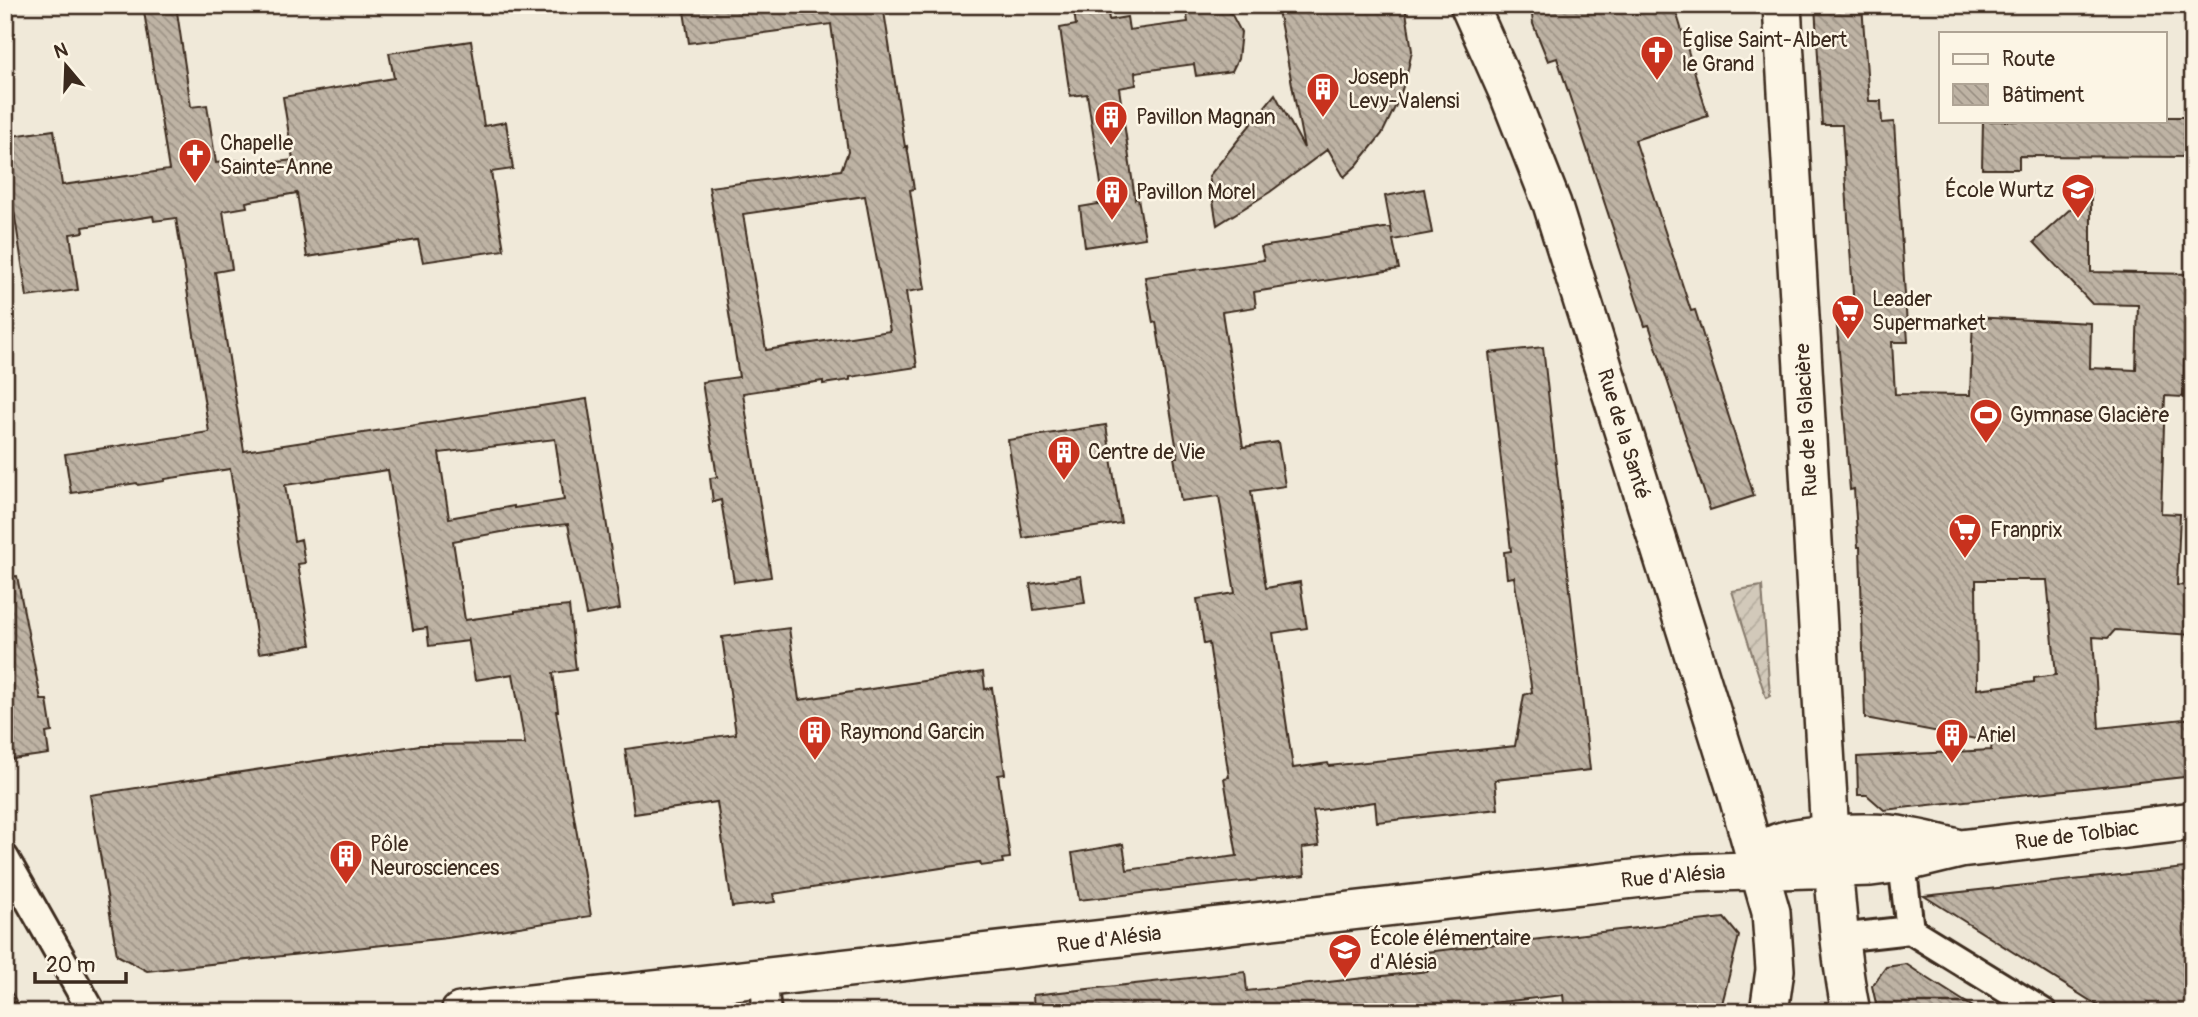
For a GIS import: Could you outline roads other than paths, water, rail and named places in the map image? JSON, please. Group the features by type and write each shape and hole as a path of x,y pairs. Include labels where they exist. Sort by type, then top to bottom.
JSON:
{"street":[{"name":"Rue de la Santé","path":"1469,5 1509,95 1552,204 1728,762 1771,912 1775,970 1769,1012"},
{"name":"Rue de la Glacière","path":"1782,5 1832,851 1839,938 1851,1012"},
{"name":"Rue de Tolbiac","path":"1960,849 2193,821"},
{"path":"1832,851 1890,834 1960,849"},
{"path":"1832,851 1871,867 1902,863 1960,849"},
{"name":"Rue d'Alésia","path":"460,1012 765,995 1686,873 1759,869 1832,851"},
{"path":"5,858 92,1012"},
{"path":"1902,863 1910,930"},
{"path":"1839,938 1910,930 2043,1012"}],"railway":[{"path":"5,988 19,1012"}],"place":[{"name":"Église Saint-Albert le Grand","path":"1657,82"},
{"name":"Joseph Levy-Valensi","path":"1323,119"},
{"name":"Pavillon Magnan","path":"1111,147"},
{"name":"Chapelle Sainte-Anne","path":"195,185"},
{"name":"École Wurtz","path":"2078,220"},
{"name":"Pavillon Morel","path":"1112,222"},
{"name":"Leader Supermarket","path":"1848,341"},
{"name":"Gymnase Glacière","path":"1986,445"},
{"name":"Centre de Vie","path":"1064,482"},
{"name":"Franprix","path":"1965,560"},
{"name":"Raymond Garcin","path":"815,762"},
{"name":"Ariel","path":"1952,765"},
{"name":"Pôle Neurosciences","path":"346,886"},
{"name":"École élémentaire d'Alésia","path":"1345,980"}]}
